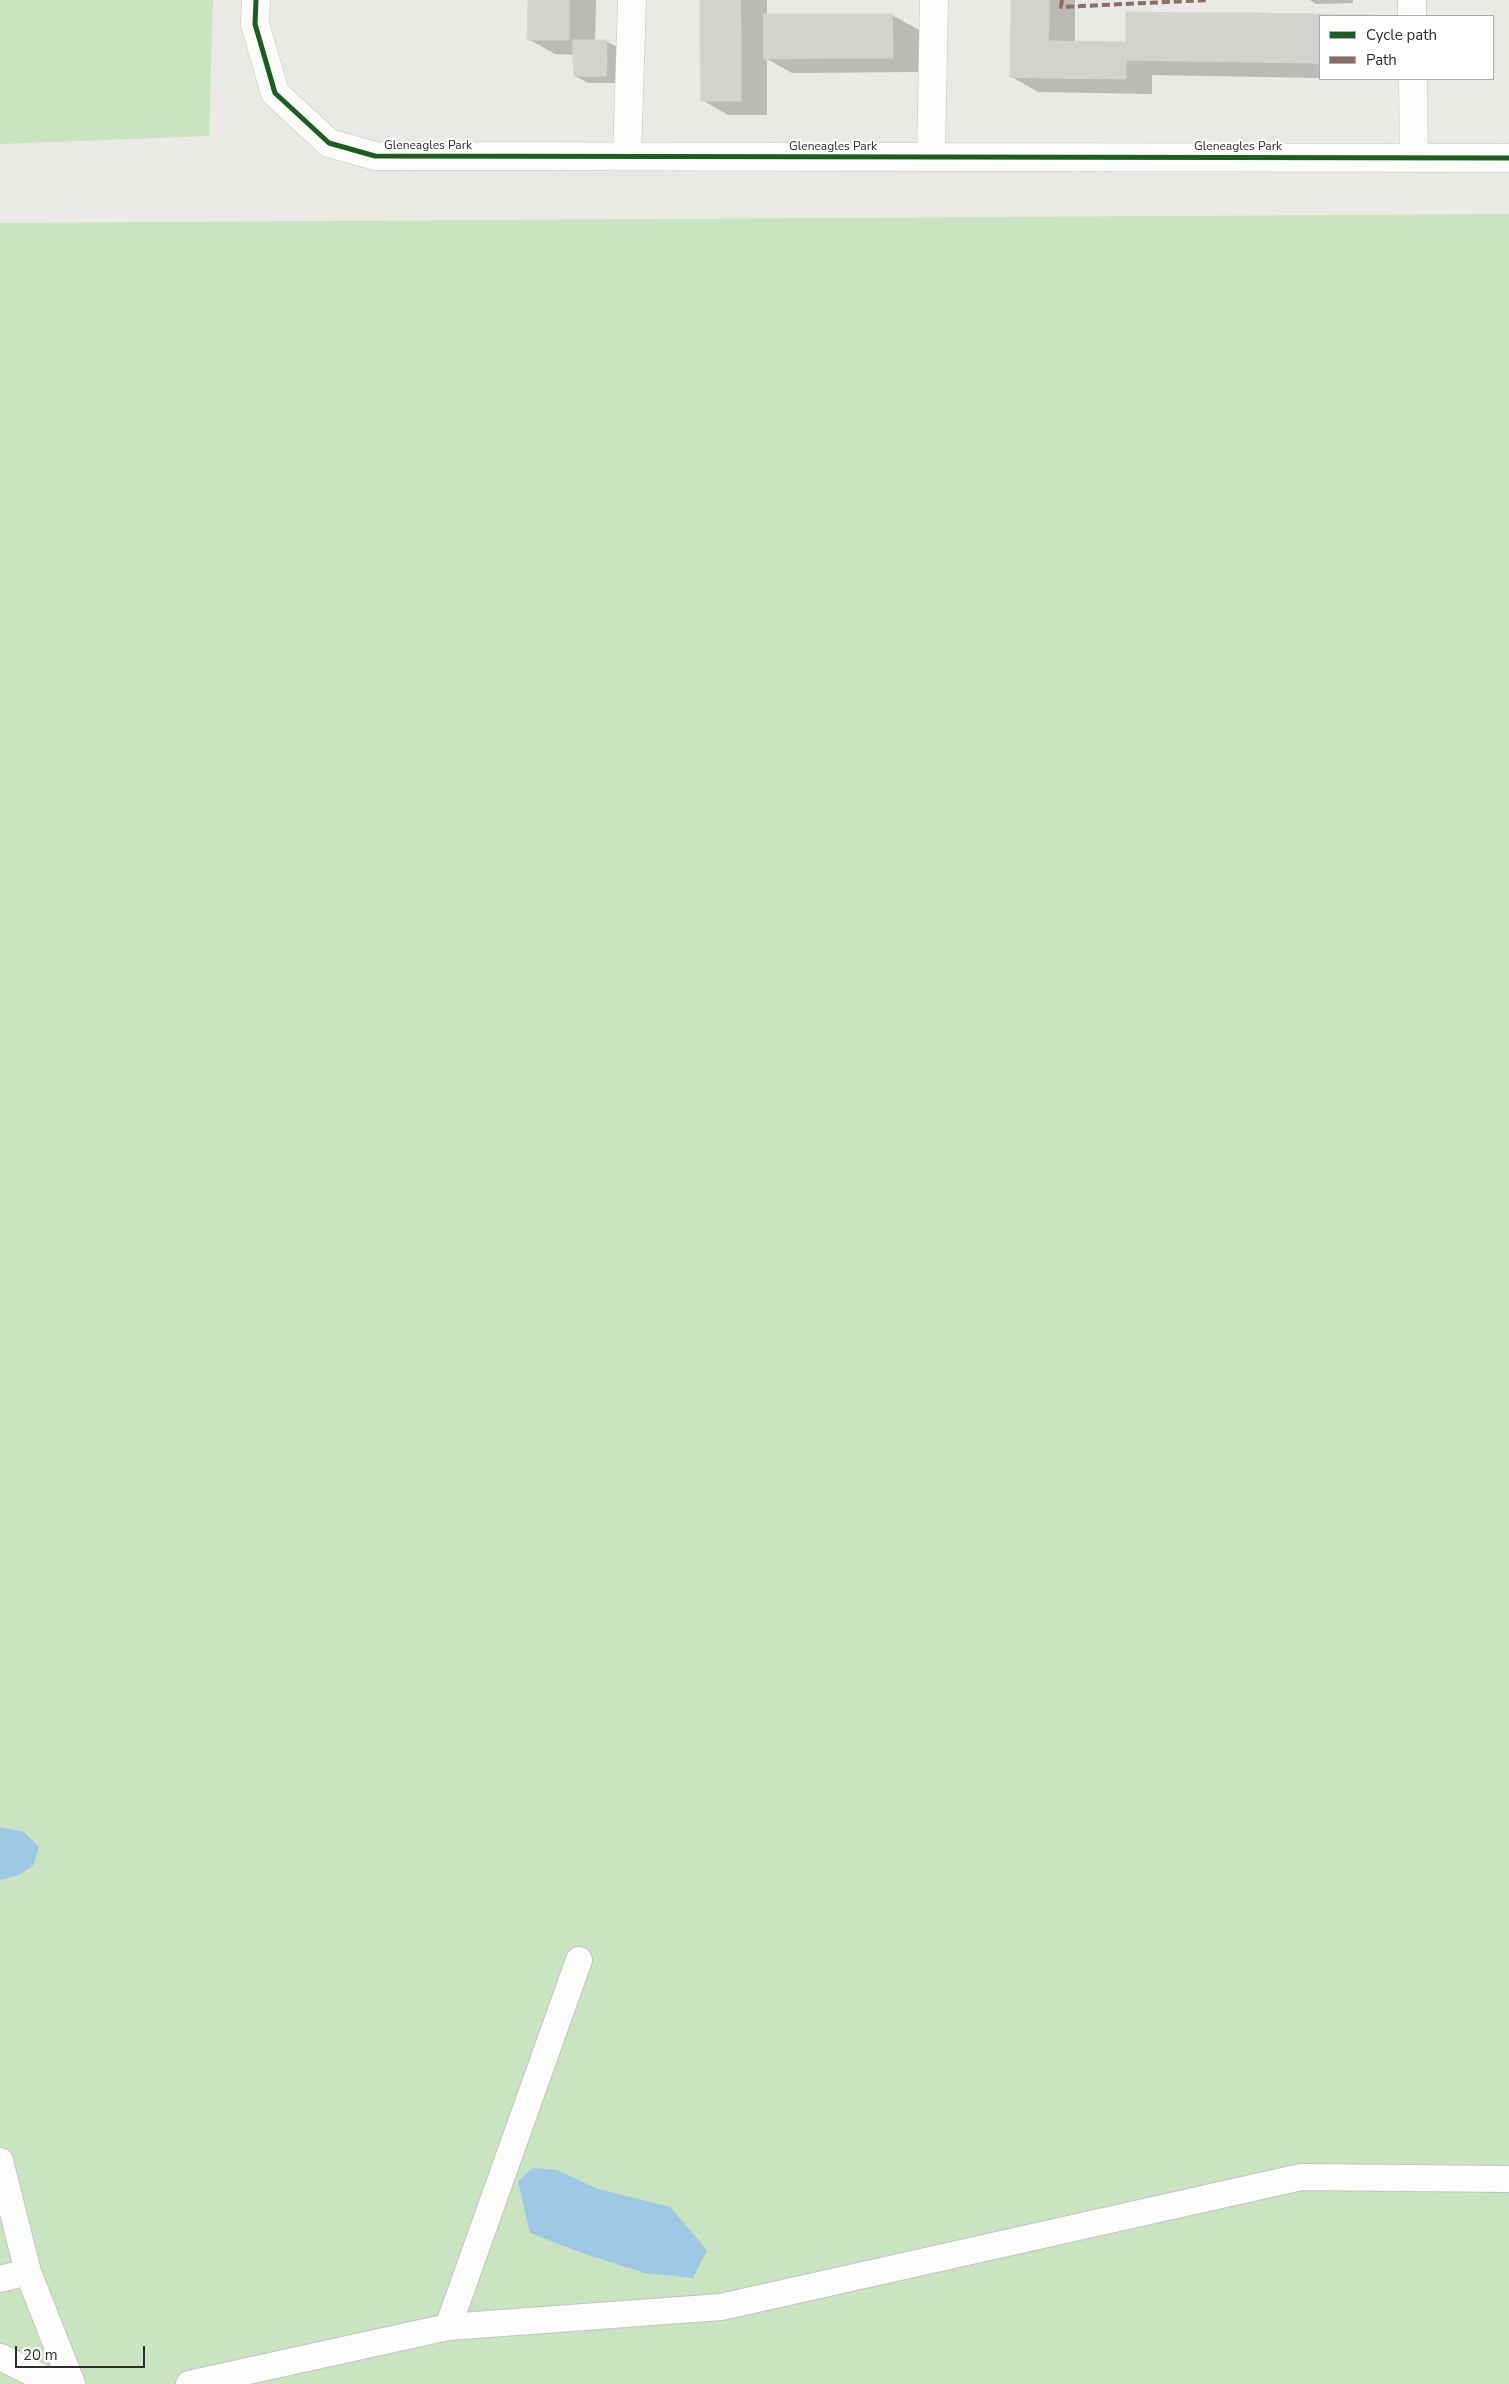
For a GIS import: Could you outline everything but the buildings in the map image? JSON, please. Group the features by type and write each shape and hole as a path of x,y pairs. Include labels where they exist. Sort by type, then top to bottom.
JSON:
{"street":[{"name":"Gleneagles Park","path":"256,0 255,24 274,93 329,143 375,156 1509,158"},
{"path":"627,156 632,0"},
{"path":"931,157 934,0"},
{"path":"1412,0 1412,15"},
{"path":"1413,80 1414,158"}],"lane":[{"path":"448,2327 579,1960"},
{"path":"0,2161 28,2272 72,2384"},
{"path":"189,2384 448,2327 721,2308 1301,2178 1509,2179"},
{"path":"0,2279 28,2272"},
{"path":"0,2357 55,2384"}],"green space":[{"path":"0,0 213,0 209,136 0,144"},
{"path":"1509,214 1509,2384 0,2384 0,223"}],"water":[{"path":"0,1827 24,1832 39,1847 33,1866 18,1875 2,1880 0,1879"},
{"path":"533,2168 557,2170 598,2189 670,2207 707,2250 693,2278 645,2273 585,2254 530,2233 518,2181"}],"marked path":[{"path":"1062,0 1061,7 1209,0"}],"cycle path":[{"path":"256,0 255,24 275,93 329,143 375,156 1509,158"}]}
